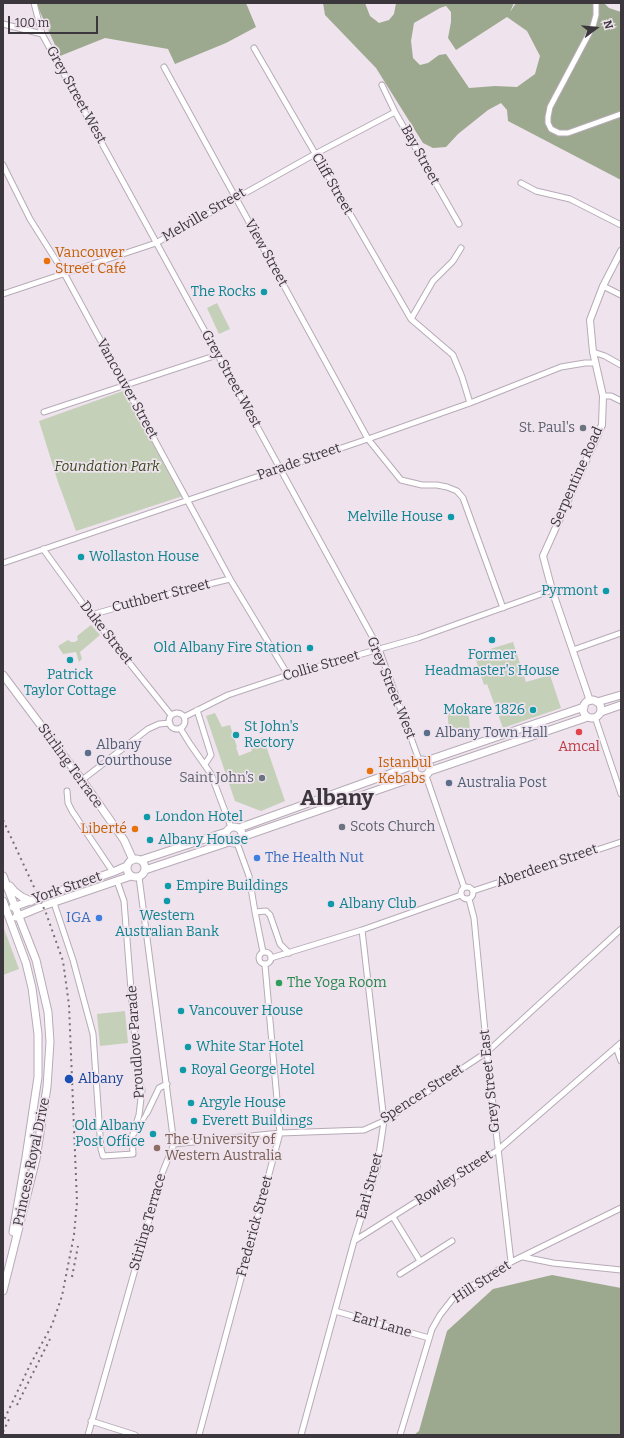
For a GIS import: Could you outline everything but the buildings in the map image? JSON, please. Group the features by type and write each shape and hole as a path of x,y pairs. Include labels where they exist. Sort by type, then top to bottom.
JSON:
{"main road":[{"name":"Stirling Terrace","path":"3,675 82,780 124,840 133,860"},
{"path":"621,695 593,702 584,707 420,762 235,827 226,832 141,860 133,860 127,866 127,871 131,876 139,877 145,870 236,841 595,716 621,705"},
{"path":"593,702 601,707 595,716"},
{"path":"584,707 585,713 595,716"},
{"path":"420,762 430,765 425,774"},
{"path":"420,762 414,772 425,774"},
{"path":"235,827 242,832 236,841"},
{"path":"226,832 226,838 236,841"},
{"path":"141,860 145,870"},
{"name":"York Street","path":"7,910 127,866"},
{"path":"3,871 14,891 31,901"},
{"path":"113,872 117,881"},
{"name":"Princess Royal Drive","path":"3,876 36,960 48,1012 50,1042 47,1087 36,1159 3,1290"},
{"name":"York Street","path":"35,910 131,876"},
{"path":"51,894 54,903"},
{"name":"Princess Royal Drive","path":"3,901 26,963 32,988 38,1034 38,1077 3,1290"},
{"path":"10,919 35,910"},
{"path":"27,934 25,922 35,910"},
{"path":"26,1157 36,1159"}],"street":[{"name":"Grey Street West","path":"34,3 42,34 378,649 420,762"},
{"path":"596,3 596,15 593,26 550,107 548,123 551,129 559,133 568,133 621,114"},
{"path":"3,24 42,34"},
{"name":"Cliff Street","path":"254,48 411,318 453,355 470,403"},
{"name":"View Street","path":"164,67 368,439 401,480 422,485 437,485 457,491 463,498 503,608"},
{"name":"Bay Street","path":"382,85 395,112 459,224"},
{"name":"Melville Street","path":"3,294 156,243 236,197 395,112"},
{"name":"Vancouver Street","path":"3,165 30,219 64,273 230,579 288,675"},
{"path":"521,183 536,191 570,199 621,225"},
{"path":"411,318 433,281 453,261 460,248"},
{"name":"Serpentine Road","path":"593,702 552,590 543,556 602,425 603,396 593,352 590,320 603,286 621,251"},
{"path":"603,286 621,295"},
{"path":"593,352 621,364"},
{"path":"44,412 217,354"},
{"name":"Parade Street","path":"3,563 368,439 470,403 561,367 595,362"},
{"path":"603,396 611,396 621,401"},
{"name":"Duke Street","path":"43,549 91,615 171,715"},
{"name":"Cuthbert Street","path":"91,615 147,599 230,579"},
{"name":"Collie Street","path":"184,717 228,695 288,675 418,638 552,590"},
{"path":"573,650 621,633"},
{"path":"197,710 211,755 205,764"},
{"path":"170,723 171,715 179,713 184,717 185,722 180,728"},
{"path":"595,716 621,794"},
{"path":"82,780 148,729 159,724 170,723"},
{"path":"170,723 175,728 180,728"},
{"path":"180,728 205,764 215,782 235,827"},
{"path":"425,774 464,888"},
{"path":"67,791 68,803 72,811 113,872"},
{"path":"236,841 249,876 263,952 259,959 261,963 265,964 270,962 272,958 362,930 461,895"},
{"name":"Aberdeen Street","path":"473,891 621,842"},
{"path":"139,877 174,1144"},
{"name":"Proudlove Parade","path":"54,903 73,960 93,1031 103,1156 133,1154 132,1137 139,1115 142,1090 138,1079 124,901 117,881"},
{"path":"461,895 465,899 469,899 473,895 473,891 469,887 464,888"},
{"path":"461,895 461,891 464,888"},
{"name":"Grey Street East","path":"469,899 474,918 487,1052 511,1262"},
{"path":"255,912 266,911 270,915 280,944 288,953"},
{"name":"Spencer Street","path":"174,1144 280,1133 364,1130 384,1121 487,1052 621,929"},
{"name":"Earl Street","path":"301,1435 354,1242 377,1168 384,1121 362,930"},
{"path":"263,952 268,953 272,958"},
{"name":"Frederick Street","path":"199,1435 280,1133 265,964"},
{"name":"Rowley Street","path":"354,1242 498,1150 621,1043"},
{"path":"616,1047 621,1061"},
{"path":"132,1137 147,1113 159,1088 167,1084"},
{"name":"Stirling Terrace","path":"88,1435 163,1171 167,1158 174,1144"},
{"name":"Hill Street","path":"400,1435 429,1338 436,1320 454,1297 511,1262 621,1208"},
{"path":"393,1217 420,1261"},
{"path":"400,1274 452,1241"},
{"path":"523,1257 553,1264 621,1270"},
{"name":"Earl Lane","path":"335,1311 429,1338"},
{"path":"91,1422 135,1435"}],"green space":[{"path":"36,3 246,3 256,27 226,43 175,64 168,49 105,38 60,56"},
{"path":"323,3 365,3 370,16 379,23 389,20 394,14 396,3 514,3 510,12 516,3 604,3 609,8 621,12 621,180 508,121 507,110 501,103 488,110 458,134 446,147 433,148 423,143 376,68 325,15","holes":["446,6 451,12 448,38 456,50 507,17 527,31 540,56 535,74 517,87 495,86 469,88 446,54 439,55 428,63 420,65 413,58 411,41 414,23"]},
{"path":"217,303 230,329 219,334 207,308"},
{"name":"Foundation Park","path":"123,391 183,496 76,531 58,482 39,421"},
{"path":"91,625 100,635 80,652 82,659 79,662 76,652 63,654 58,646 68,640 75,642 78,640 77,636"},
{"path":"513,642 526,682 550,675 561,708 503,728 487,684 484,685 474,654"},
{"path":"465,705 469,718 470,730 449,731 447,707"},
{"path":"215,713 222,727 230,725 239,756 252,751 249,743 263,737 285,801 261,811 235,801 206,716"},
{"path":"3,926 19,969 3,975"},
{"path":"125,1011 128,1043 100,1046 97,1014"},
{"path":"552,1275 621,1288 621,1435 414,1435 419,1431 447,1331 493,1289"}],"railway":[{"path":"3,820 46,913 63,961 69,1005 77,1202 74,1235 62,1296 52,1325 30,1365 3,1422"},
{"path":"72,1277 78,1246"},
{"path":"17,1405 50,1339"},
{"path":"3,1432 10,1417"}],"place":[{"name":"Vancouver Street Café","path":"47,261"},
{"name":"The Rocks","path":"264,292"},
{"name":"St. Paul's","path":"583,428"},
{"name":"Melville House","path":"451,517"},
{"name":"Wollaston House","path":"81,557"},
{"name":"Pyrmont","path":"606,591"},
{"name":"Former Headmaster's House","path":"492,640"},
{"name":"Old Albany Fire Station","path":"310,648"},
{"name":"Patrick Taylor Cottage","path":"70,660"},
{"name":"Mokare 1826","path":"533,710"},
{"name":"Amcal","path":"579,732"},
{"name":"Albany Town Hall","path":"427,733"},
{"name":"St John's Rectory","path":"236,735"},
{"name":"Albany Courthouse","path":"88,753"},
{"name":"Istanbul Kebabs","path":"370,771"},
{"name":"Saint John’s","path":"262,778"},
{"name":"Australia Post","path":"449,783"},
{"name":"London Hotel","path":"147,817"},
{"name":"Scots Church","path":"342,827"},
{"name":"Liberté","path":"135,829"},
{"name":"Albany House","path":"150,840"},
{"name":"The Health Nut","path":"257,858"},
{"name":"Empire Buildings","path":"168,886"},
{"name":"Western Australian Bank","path":"167,901"},
{"name":"Albany Club","path":"331,904"},
{"name":"IGA","path":"99,918"},
{"name":"The Yoga Room","path":"279,983"},
{"name":"Vancouver House","path":"181,1011"},
{"name":"White Star Hotel","path":"188,1047"},
{"name":"Royal George Hotel","path":"183,1070"},
{"name":"Albany","path":"69,1079"},
{"name":"Argyle House","path":"191,1103"},
{"name":"Everett Buildings","path":"194,1121"},
{"name":"Old Albany Post Office","path":"153,1134"},
{"name":"The University of Western Australia","path":"157,1148"}],"district":[{"name":"Albany","path":"337,799"}]}
